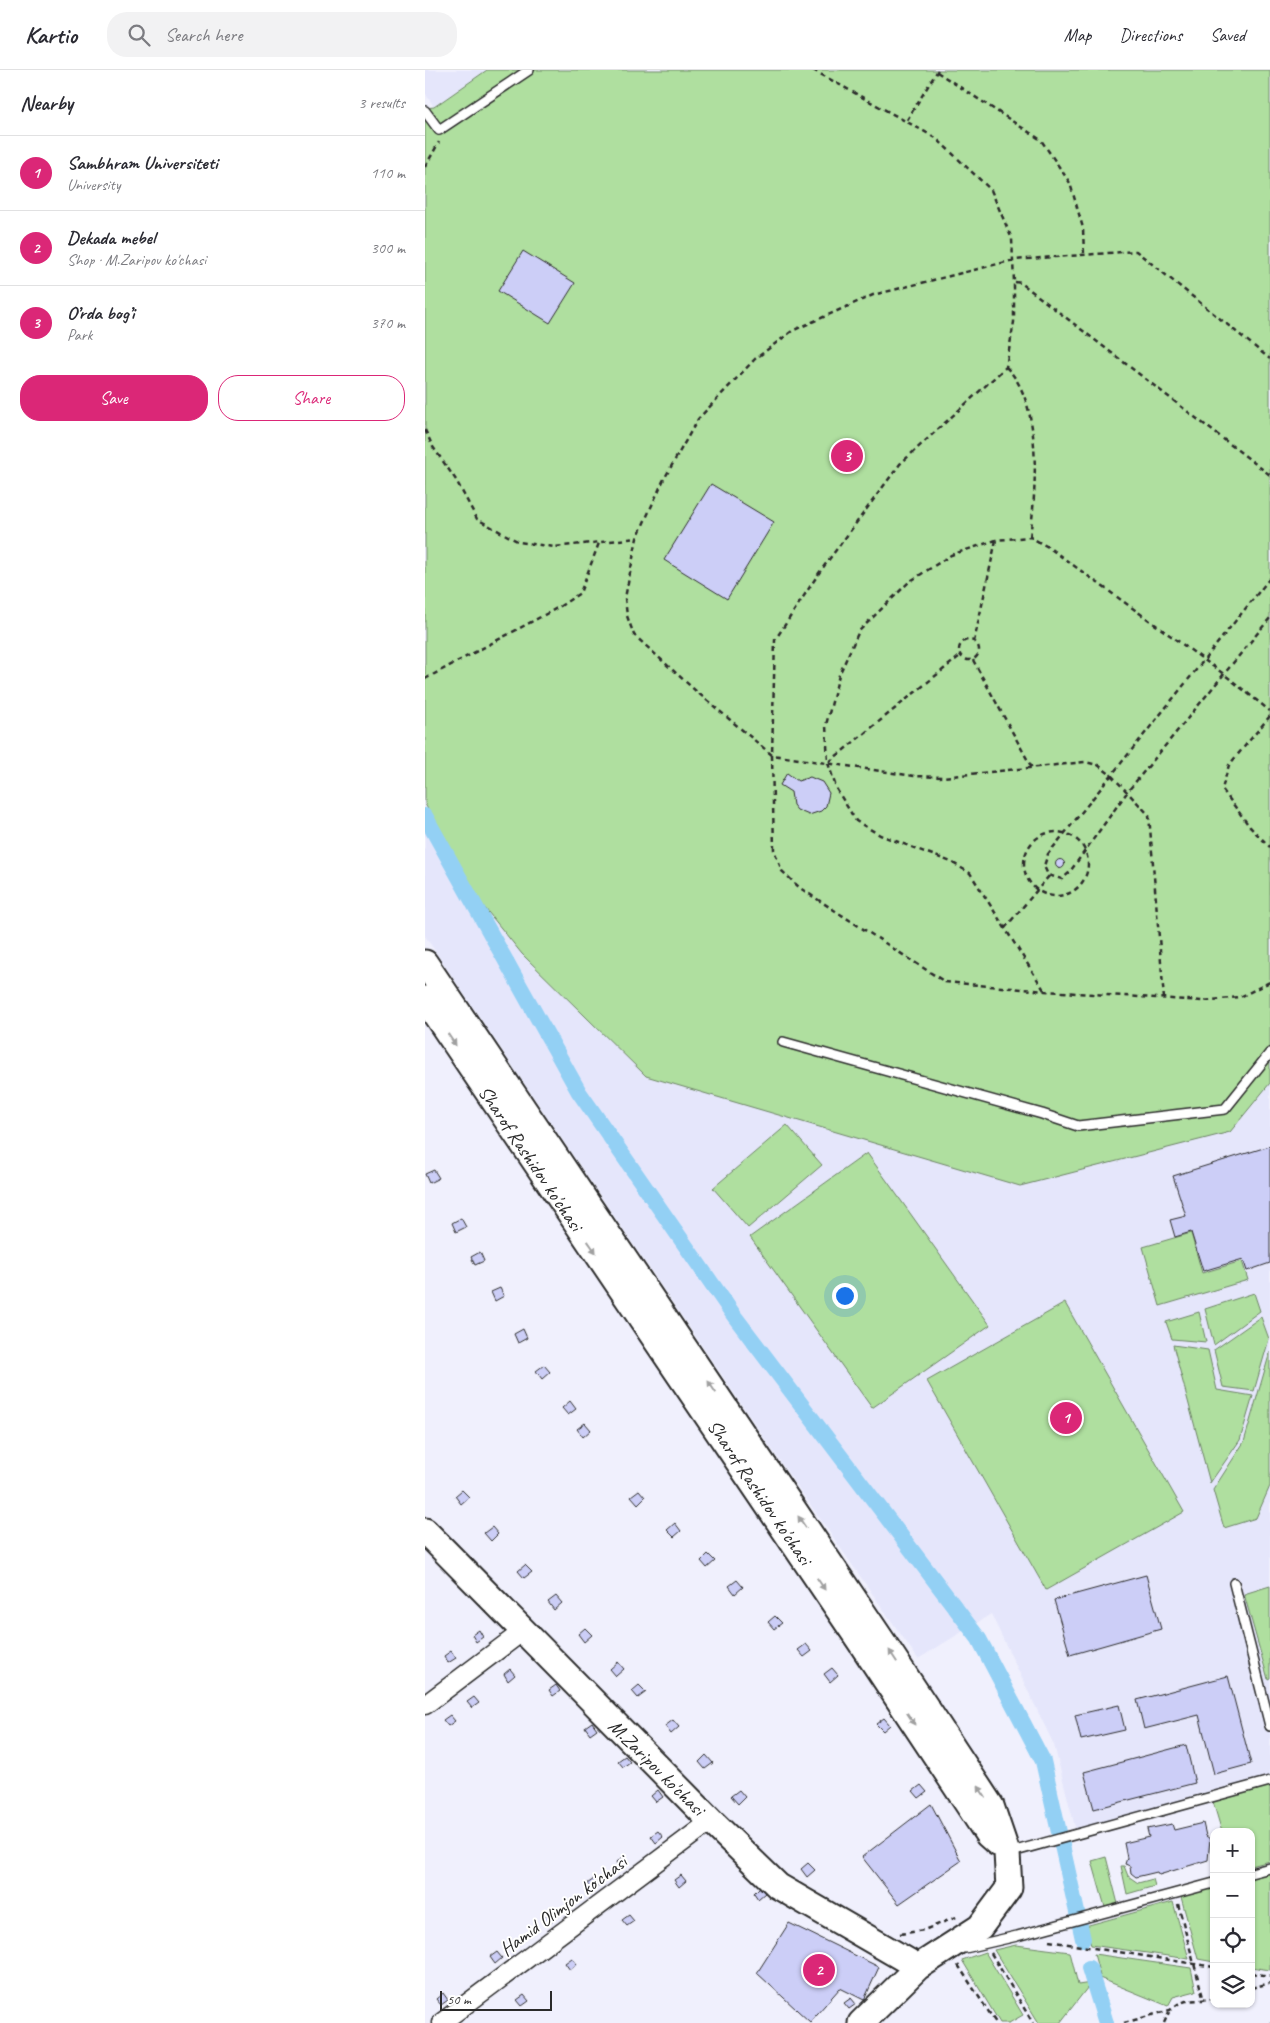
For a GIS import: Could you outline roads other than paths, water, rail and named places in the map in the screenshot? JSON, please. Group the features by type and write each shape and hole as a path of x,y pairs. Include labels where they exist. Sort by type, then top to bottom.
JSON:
{"street":[{"path":"425,963 909,1681 991,1806 1007,1853 1009,1888 980,1927 918,1967 861,2023"},
{"name":"Sharof Rashidov ko'chasi","path":"425,999 854,1632 988,1835 1007,1853"},
{"name":"M.Zaripov ko'chasi","path":"425,1531 711,1821 778,1886 918,1967"},
{"path":"425,1705 523,1631"},
{"name":"Hamid Olimjon ko'chasi","path":"441,2023 711,1821"}],"lane":[{"path":"425,111 439,130 529,70"},
{"path":"783,1042 1042,1114 1078,1126 1225,1109 1270,1053"},
{"path":"1234,1583 1270,1726"},
{"path":"1007,1853 1270,1781"},
{"path":"1255,1872 1270,1868"},
{"path":"918,1967 985,1943 1210,1885"}],"waterway":[{"path":"425,816 579,1092 735,1317 979,1639 1043,1761 1083,1939"},
{"path":"1089,1968 1106,2023"}],"place":[{"name":"O’rda bog’i","path":"847,456"},
{"name":"Sambhram Universiteti","path":"1066,1418"},
{"name":"Dekada mebel","path":"819,1970"}]}
